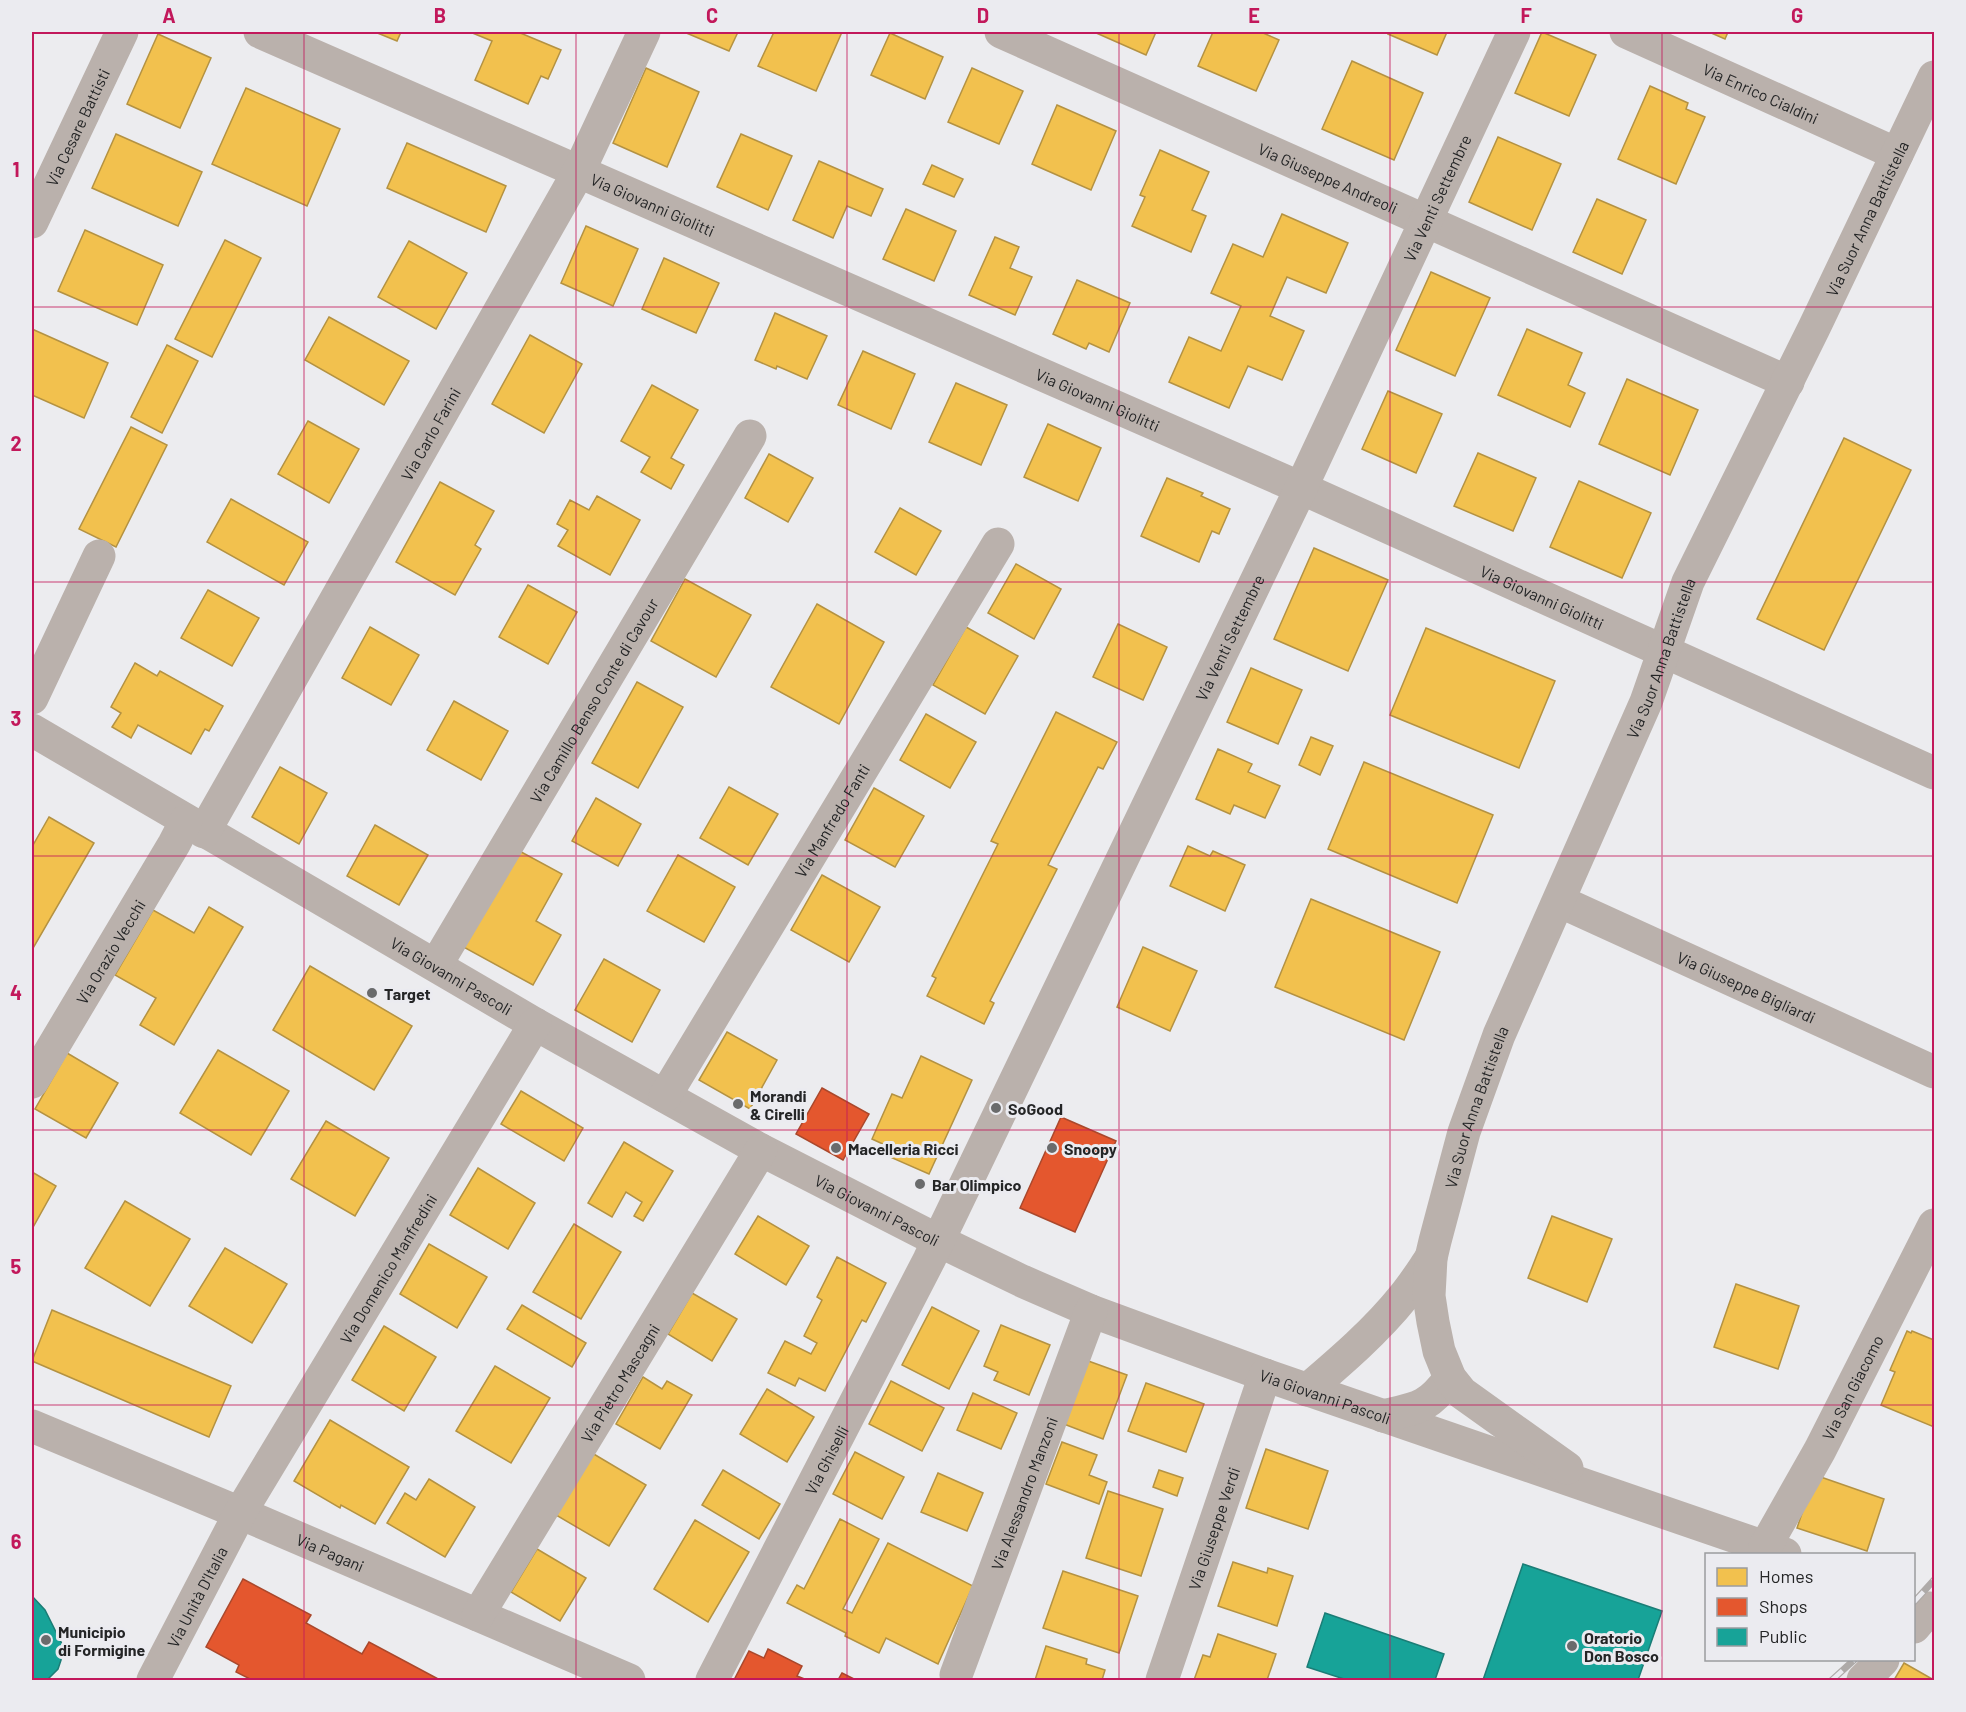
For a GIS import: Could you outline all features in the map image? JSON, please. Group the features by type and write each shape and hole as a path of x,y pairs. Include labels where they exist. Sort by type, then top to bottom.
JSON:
{"street":[{"name":"Via Cesare Battisti","path":"32,222 122,32"},
{"name":"Via Giovanni Giolitti","path":"260,32 1301,488 1935,773"},
{"name":"Via Carlo Farini","path":"195,826 579,171 644,32"},
{"name":"Via Giuseppe Andreoli","path":"1001,32 1788,382"},
{"name":"Via Venti Settembre","path":"939,1241 1301,488 1514,32"},
{"name":"Via Enrico Cialdini","path":"1626,32 1897,154"},
{"name":"Via Suor Anna Battistella","path":"1431,1258 1464,1132 1491,1057 1646,702 1688,582 1788,382 1935,77"},
{"name":"Via Camillo Benso Conte di Cavour","path":"436,965 750,436"},
{"name":"Via Manfredo Fanti","path":"665,1096 998,544"},
{"path":"32,698 99,556"},
{"name":"Via Giovanni Pascoli","path":"32,730 535,1024 761,1150 939,1241 1090,1311 1307,1390 1775,1551"},
{"name":"Via Orazio Vecchi","path":"32,1082 168,854 195,826"},
{"name":"Via Giuseppe Bigliardi","path":"1559,901 1935,1072"},
{"name":"Via Domenico Manfredini","path":"240,1513 535,1024"},
{"name":"Via Pietro Mascagni","path":"478,1615 761,1150"},
{"name":"Via San Giacomo","path":"1775,1551 1820,1450 1935,1225"},
{"name":"Via Ghiselli","path":"712,1680 939,1241"},
{"path":"1431,1258 1429,1296 1433,1322 1450,1378 1462,1393 1595,1488"},
{"path":"1307,1390 1351,1353 1384,1319 1404,1296 1431,1258"},
{"name":"Via Alessandro Manzoni","path":"956,1675 1090,1311"},
{"name":"Via Giuseppe Verdi","path":"1162,1680 1265,1375"},
{"path":"1383,1416 1424,1405 1435,1397 1450,1378"},
{"name":"Via Pagani","path":"32,1426 629,1680"},
{"name":"Via Unità D'Italia","path":"153,1680 240,1513"},
{"path":"1863,1680 1881,1661"}],"building: Homes":[{"path":"375,32 401,32 397,41"},
{"path":"470,32 518,32 561,50 548,79 541,76 528,104 475,80 492,41"},
{"path":"684,32 738,32 729,51"},
{"path":"774,32 842,32 816,91 758,66"},
{"path":"1094,32 1156,32 1146,55"},
{"path":"1213,32 1261,32 1279,40 1256,91 1198,66"},
{"path":"1389,32 1447,32 1437,55 1388,34"},
{"path":"1542,32 1596,55 1569,116 1515,93"},
{"path":"1709,32 1728,32 1725,39"},
{"path":"890,33 943,57 925,99 871,75"},
{"path":"158,34 211,58 180,128 127,104"},
{"path":"1352,61 1423,93 1394,160 1322,129"},
{"path":"646,68 699,92 667,167 613,143"},
{"path":"972,68 1023,91 999,144 948,122"},
{"path":"1650,86 1688,103 1686,109 1705,117 1676,184 1618,159"},
{"path":"246,88 340,129 307,206 212,164"},
{"path":"1057,105 1116,131 1091,190 1032,164"},
{"path":"116,134 202,172 178,226 92,188"},
{"path":"741,134 792,156 768,210 717,187"},
{"path":"1498,137 1561,164 1532,230 1469,202"},
{"path":"407,143 506,186 486,232 387,188"},
{"path":"1160,150 1209,172 1192,210 1206,216 1191,252 1132,226 1145,197 1140,195"},
{"path":"819,161 883,189 871,216 847,206 833,238 793,220"},
{"path":"932,165 963,179 954,197 923,184"},
{"path":"1597,199 1646,220 1622,274 1573,252"},
{"path":"906,209 956,231 934,281 883,259"},
{"path":"1282,214 1348,243 1326,293 1287,277 1270,316 1304,331 1282,380 1248,366 1229,408 1169,382 1189,337 1221,351 1241,306 1211,293 1233,244 1263,257"},
{"path":"586,226 638,249 613,306 561,283"},
{"path":"85,230 163,265 137,325 58,291"},
{"path":"995,237 1019,247 1010,268 1032,277 1015,315 969,295"},
{"path":"225,240 261,258 212,357 175,339"},
{"path":"409,241 467,273 436,329 378,297"},
{"path":"664,258 719,283 696,333 642,309"},
{"path":"1431,272 1490,298 1455,376 1396,350"},
{"path":"1077,280 1130,303 1109,352 1089,343 1086,349 1053,334"},
{"path":"775,313 827,336 807,379 777,366 776,369 755,360"},
{"path":"329,317 409,361 384,405 305,360"},
{"path":"32,329 108,363 84,418 32,395"},
{"path":"1527,329 1582,353 1568,385 1585,393 1570,427 1498,395"},
{"path":"530,335 582,364 544,433 492,404"},
{"path":"167,345 198,361 162,433 131,417"},
{"path":"863,351 915,374 891,429 838,405"},
{"path":"1627,379 1698,410 1670,475 1599,444"},
{"path":"956,383 1007,405 981,465 929,442"},
{"path":"652,385 698,410 671,458 684,465 671,489 641,472 650,457 621,441"},
{"path":"1388,391 1442,414 1416,473 1362,449"},
{"path":"308,421 359,449 329,503 278,474"},
{"path":"1048,424 1101,448 1078,501 1024,477"},
{"path":"131,427 167,445 116,547 79,529"},
{"path":"1844,438 1911,470 1824,650 1757,619"},
{"path":"1478,453 1536,478 1513,531 1454,506"},
{"path":"769,454 813,478 788,522 745,498"},
{"path":"1167,478 1203,493 1201,496 1230,509 1219,534 1212,531 1199,562 1141,536"},
{"path":"1579,481 1651,513 1622,578 1550,547"},
{"path":"440,482 494,511 475,545 481,549 455,595 396,562"},
{"path":"597,496 640,520 610,575 558,546 568,530 557,524 570,500 589,510"},
{"path":"231,499 308,542 284,585 207,542"},
{"path":"900,508 941,531 916,575 875,552"},
{"path":"1314,548 1388,580 1348,671 1274,639"},
{"path":"1016,564 1061,589 1034,639 988,613"},
{"path":"685,579 751,615 716,677 651,641"},
{"path":"528,585 577,612 548,664 499,637"},
{"path":"208,590 259,618 232,666 181,638"},
{"path":"817,604 884,642 839,724 771,687"},
{"path":"1118,624 1167,647 1143,700 1093,677"},
{"path":"370,627 419,655 391,705 342,678"},
{"path":"966,627 1018,656 985,714 933,685"},
{"path":"1426,628 1555,681 1519,768 1390,715"},
{"path":"135,663 157,676 160,671 223,706 209,731 205,729 191,754 138,725 131,738 112,727 121,713 111,707"},
{"path":"1251,668 1302,690 1278,744 1227,722"},
{"path":"637,682 683,707 638,788 592,763"},
{"path":"454,701 508,731 481,780 427,750"},
{"path":"1056,712 1117,742 1103,769 1098,767 1048,865 1057,869 990,1001 994,1003 984,1024 927,996 936,978 932,976 998,844 991,841"},
{"path":"926,714 976,742 950,788 900,760"},
{"path":"1311,737 1333,746 1320,775 1299,765"},
{"path":"1218,749 1252,764 1248,772 1280,786 1265,818 1234,805 1230,814 1196,799"},
{"path":"1364,762 1493,815 1457,903 1328,849"},
{"path":"280,767 327,793 299,844 252,817"},
{"path":"729,787 778,814 748,865 700,838"},
{"path":"874,788 924,816 895,867 845,840"},
{"path":"596,798 641,824 618,866 572,841"},
{"path":"49,817 94,843 32,950 32,847"},
{"path":"375,825 428,855 399,905 347,876"},
{"path":"1188,846 1210,856 1213,851 1245,865 1225,911 1170,886"},
{"path":"512,847 562,874 536,921 561,935 533,985 458,944"},
{"path":"678,855 735,887 704,942 647,911"},
{"path":"822,875 880,907 849,962 791,930"},
{"path":"1311,899 1440,952 1404,1040 1275,987"},
{"path":"209,907 243,927 174,1045 140,1025 156,998 115,975 153,910 194,933"},
{"path":"1143,947 1197,971 1170,1031 1117,1007"},
{"path":"604,959 660,990 632,1042 575,1010"},
{"path":"310,966 412,1026 374,1090 273,1030"},
{"path":"727,1032 777,1060 750,1109 699,1080"},
{"path":"218,1050 289,1091 251,1155 180,1113"},
{"path":"67,1053 118,1083 86,1138 35,1109"},
{"path":"921,1056 972,1080 929,1174 890,1157 894,1149 872,1139 892,1094 902,1098"},
{"path":"521,1091 583,1128 564,1161 501,1124"},
{"path":"326,1121 389,1158 355,1216 291,1179"},
{"path":"624,1142 673,1171 643,1221 634,1216 642,1202 626,1192 612,1217 588,1203"},
{"path":"478,1168 535,1203 508,1249 450,1215"},
{"path":"32,1172 56,1186 32,1229"},
{"path":"125,1201 190,1239 150,1306 85,1268"},
{"path":"758,1216 809,1246 786,1285 735,1254"},
{"path":"1552,1216 1612,1239 1587,1302 1528,1278"},
{"path":"574,1224 621,1252 581,1319 533,1292"},
{"path":"429,1244 487,1277 457,1328 400,1294"},
{"path":"225,1248 287,1284 252,1343 189,1306"},
{"path":"837,1257 886,1283 866,1322 862,1320 825,1391 799,1378 795,1386 768,1373 785,1341 811,1354 817,1343 804,1336 822,1300 817,1297"},
{"path":"1736,1284 1799,1306 1778,1369 1714,1347"},
{"path":"692,1293 737,1319 712,1361 668,1334"},
{"path":"522,1305 586,1343 572,1367 507,1329"},
{"path":"932,1307 979,1331 949,1389 902,1365"},
{"path":"52,1310 231,1386 209,1437 32,1361"},
{"path":"1001,1325 1050,1345 1029,1395 994,1380 998,1372 984,1366"},
{"path":"384,1326 436,1357 404,1411 352,1380"},
{"path":"1907,1331 1934,1340 1934,1427 1881,1405 1895,1372 1890,1370"},
{"path":"1080,1358 1127,1375 1103,1439 1056,1421"},
{"path":"495,1366 550,1398 511,1463 456,1431"},
{"path":"643,1377 662,1389 667,1381 692,1395 660,1449 616,1424"},
{"path":"891,1381 944,1408 922,1451 869,1424"},
{"path":"1146,1383 1204,1404 1186,1452 1128,1431"},
{"path":"767,1389 814,1417 787,1462 740,1434"},
{"path":"973,1393 1017,1413 1001,1449 957,1430"},
{"path":"330,1420 409,1467 375,1524 341,1505 340,1508 294,1481"},
{"path":"1062,1442 1097,1455 1089,1475 1107,1482 1099,1504 1046,1484"},
{"path":"1266,1449 1328,1471 1308,1529 1246,1508"},
{"path":"855,1452 904,1477 882,1519 833,1494"},
{"path":"592,1453 646,1485 609,1546 556,1515"},
{"path":"723,1470 780,1504 759,1539 702,1505"},
{"path":"1159,1470 1183,1478 1177,1496 1153,1487"},
{"path":"938,1473 983,1493 967,1531 921,1512"},
{"path":"1815,1475 1884,1499 1867,1551 1797,1528"},
{"path":"429,1479 475,1507 445,1557 387,1523 405,1493 416,1500"},
{"path":"1108,1491 1163,1509 1141,1576 1086,1558"},
{"path":"840,1519 879,1539 843,1609 852,1613 888,1543 973,1586 938,1664 886,1638 879,1653 845,1636 846,1633 787,1603 797,1585 804,1589"},
{"path":"695,1520 749,1552 708,1622 654,1589"},
{"path":"537,1549 586,1578 560,1621 511,1592"},
{"path":"1233,1562 1267,1573 1268,1568 1293,1576 1277,1626 1218,1606"},
{"path":"1063,1571 1138,1596 1119,1653 1043,1628"},
{"path":"1218,1634 1276,1654 1267,1680 1194,1680 1203,1655 1210,1657"},
{"path":"1046,1646 1087,1659 1086,1664 1105,1670 1102,1680 1035,1680"},
{"path":"1904,1663 1934,1680 1894,1680"}],"building: Shops":[{"path":"822,1088 869,1114 843,1160 796,1134"},
{"path":"1061,1117 1116,1141 1075,1232 1020,1208"},
{"path":"243,1579 311,1615 306,1623 362,1654 369,1642 440,1680 252,1680 236,1672 239,1665 206,1647"},
{"path":"768,1649 802,1666 797,1676 807,1680 734,1680 749,1651 764,1658"},
{"path":"842,1673 856,1680 838,1680"}],"building: Public":[{"name":"Oratorio Don Bosco","path":"1523,1564 1662,1611 1638,1680 1483,1680"},
{"name":"Municipio di Formigine","path":"32,1596 45,1610 62,1644 58,1669 47,1680 32,1680"},
{"path":"1325,1613 1444,1654 1435,1680 1347,1680 1307,1667"}],"railway":[{"path":"1915,1601 1934,1580"},
{"path":"1832,1680 1853,1661"}],"place":[{"name":"Target","path":"372,993"},
{"name":"Morandi & Cirelli","path":"738,1104"},
{"name":"SoGood","path":"996,1108"},
{"name":"Macelleria Ricci","path":"836,1148"},
{"name":"Snoopy","path":"1052,1148"},
{"name":"Bar Olimpico","path":"920,1184"},
{"name":"Municipio di Formigine","path":"46,1640"},
{"name":"Oratorio Don Bosco","path":"1572,1646"}]}
